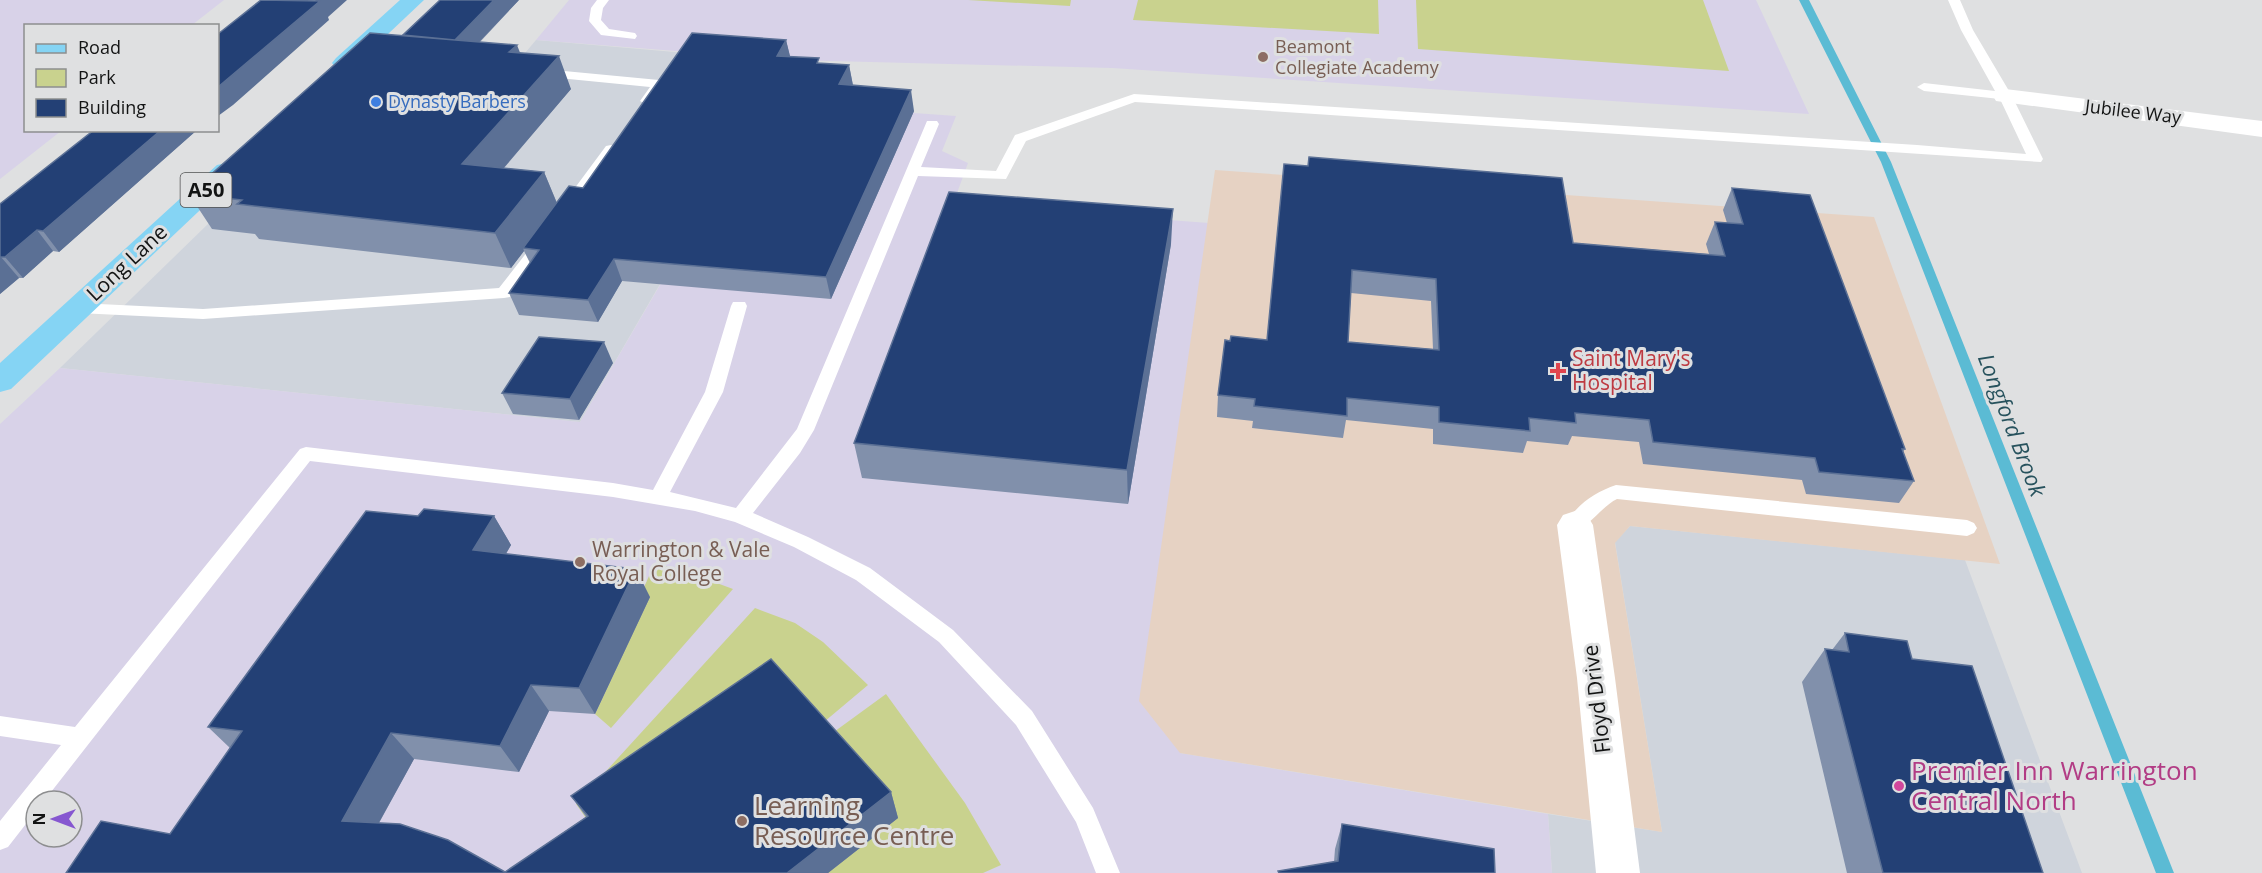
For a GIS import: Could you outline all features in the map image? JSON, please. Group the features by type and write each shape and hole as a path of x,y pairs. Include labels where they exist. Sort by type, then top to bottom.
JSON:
{"main road":[{"path":"328,78 364,56 414,0"},
{"name":"Long Lane","path":"0,381 242,158"}],"street":[{"name":"Jubilee Way","path":"2005,96 2262,129"},
{"name":"Floyd Drive","path":"1575,525 1596,678 1618,873"}],"lane":[{"path":"603,0 597,8 595,21 605,32 631,36"},
{"path":"912,171 1001,176 1020,138 1134,98 1917,149 2036,159 2005,96 1967,30 1954,0"},
{"path":"529,71 659,84 638,112"},
{"path":"1924,87 2005,96"},
{"path":"740,516 794,448 805,430 932,124"},
{"path":"78,308 203,314 504,293 617,141"},
{"path":"658,496 714,392 739,306"},
{"path":"0,839 306,454 658,496 740,516 801,542 863,574 946,636 1024,718 1085,816 1108,873"},
{"path":"1575,525 1602,496 1616,492 1967,528"},
{"path":"0,726 80,738"}],"shaded area":[{"path":"0,0 224,0 193,24 24,24 24,132 60,132 0,179"},
{"name":"Beamont Collegiate Academy","path":"569,0 1756,0 1809,114 1112,68 791,60 536,40"},
{"path":"536,40 698,54 667,272 580,422 60,368 395,42 520,59"},
{"name":"Warrington & Vale Royal College","path":"768,100 956,116 942,151 968,163 953,204 1209,223 1180,753 1548,814 1552,873 0,873 0,424 60,368 580,422"},
{"name":"Saint Mary's Hospital","path":"1215,170 1874,217 2000,564 1630,526 1615,543 1662,832 1180,753 1139,701"},
{"path":"1630,526 1965,560 2082,873 1552,873 1548,814 1662,832 1615,542"}],"green space":[{"path":"968,0 1071,0 1070,6"},
{"path":"1138,0 1378,0 1379,34 1133,20"},
{"path":"1416,0 1703,0 1729,71 1418,49"},
{"path":"654,565 676,568 733,589 611,728 595,714 649,598 640,596"},
{"path":"755,608 795,623 823,642 868,685 818,727 588,821 576,804"},
{"path":"886,694 965,803 1001,865 983,873 828,873 827,737"}],"building":[{"path":"261,0 320,1 219,86 219,33"},
{"path":"440,0 494,0 455,40 403,35"},
{"path":"370,33 517,45 509,52 559,56 462,164 544,172 495,233 237,204 242,200 189,194"},
{"path":"692,33 786,40 777,56 819,58 817,63 849,65 839,84 911,90 826,277 614,259 588,300 509,293 539,250 523,248 569,186 583,188"},
{"path":"91,132 159,132 43,231 37,230 5,257 0,258 0,204"},
{"path":"1309,157 1562,178 1573,243 1725,256 1715,222 1743,224 1732,188 1810,195 1905,449 1902,449 1914,481 1819,472 1815,458 1653,442 1649,420 1575,413 1576,423 1529,418 1530,431 1439,422 1439,407 1347,398 1347,416 1254,406 1255,399 1218,395 1225,340 1230,341 1231,336 1267,340 1284,164 1308,166","holes":["1352,270 1436,279 1439,350 1348,342"]},
{"path":"949,192 1173,209 1127,470 854,443"},
{"path":"539,337 604,342 570,399 502,393"},
{"path":"424,509 494,516 473,550 636,569 579,688 531,685 500,746 391,733 342,821 400,824 448,840 505,872 588,816 571,796 771,659 891,792 787,873 66,873 101,821 170,834 242,731 208,727 366,511 418,516"},
{"name":"Premier Inn Warrington Central North","path":"1845,633 1907,641 1912,659 1972,666 2043,873 1883,873 1825,649 1849,652"},
{"path":"1342,824 1494,849 1495,873 1279,873 1278,871 1338,861"}],"waterway":[{"name":"Longford Brook","path":"1804,0 1886,162 2165,873"}],"place":[{"name":"Beamont Collegiate Academy","path":"1263,57"},
{"name":"Dynasty Barbers","path":"376,102"},
{"name":"Saint Mary's Hospital","path":"1558,371"},
{"name":"Warrington & Vale Royal College","path":"580,562"},
{"name":"Premier Inn Warrington Central North","path":"1899,786"},
{"name":"Learning Resource Centre","path":"742,821"}]}
